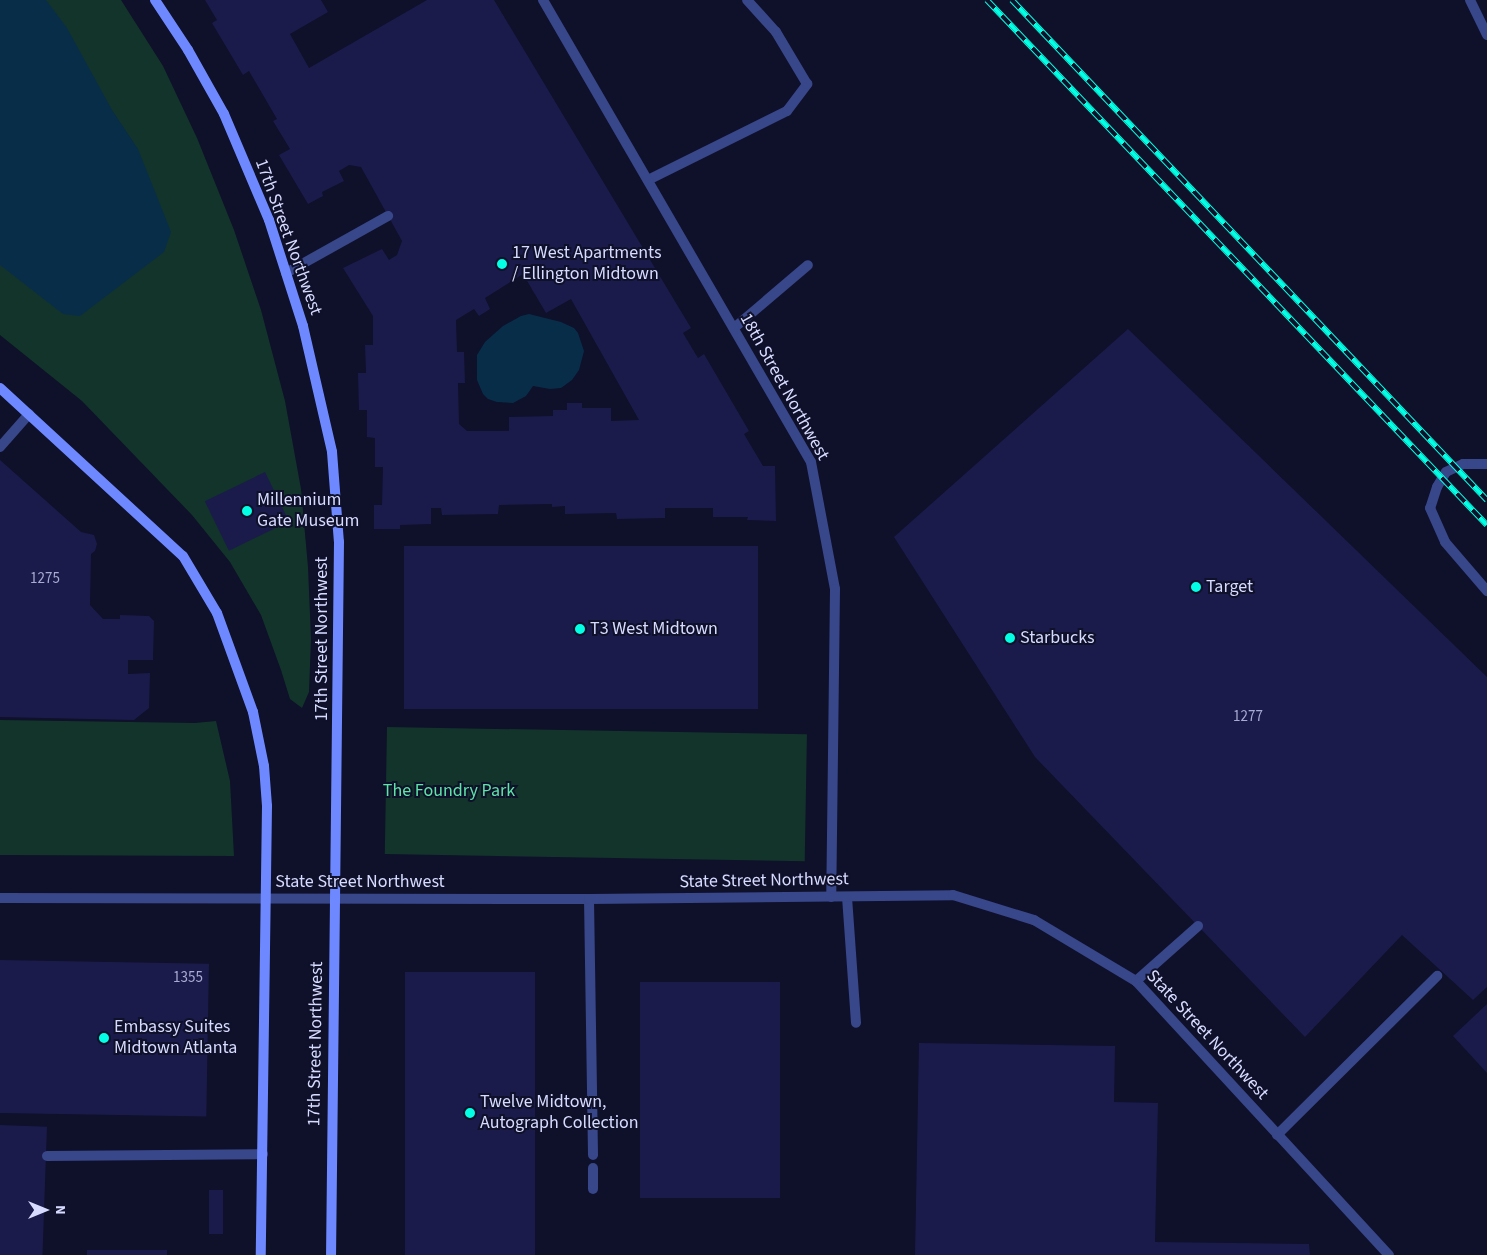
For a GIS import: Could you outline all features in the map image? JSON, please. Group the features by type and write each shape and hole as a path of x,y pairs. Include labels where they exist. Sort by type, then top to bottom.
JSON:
{"main road":[{"name":"17th Street Northwest","path":"154,0 188,50 224,114 269,220 303,326 332,452 339,533 338,792 334,897 331,1255"},
{"path":"0,388 183,556 217,613 253,712 264,766 267,898 262,1255"}],"street":[{"name":"18th Street Northwest","path":"543,0 811,462 835,589 831,896"},
{"path":"648,180 787,111 807,84 776,32 747,0"},
{"path":"1470,0 1487,35"},
{"path":"286,273 388,216"},
{"path":"734,328 808,265"},
{"path":"0,447 29,414"},
{"path":"1487,464 1463,464 1446,472 1437,487 1430,508 1445,542 1487,591"},
{"name":"State Street Northwest","path":"0,898 334,897 589,899 953,895 1034,920 1136,981 1388,1255"},
{"path":"847,896 856,1023"},
{"path":"589,899 592,1155"},
{"path":"1136,981 1198,926"},
{"path":"1277,1135 1437,976"},
{"path":"47,1156 263,1154"},
{"path":"592,1168 593,1189"}],"green space":[{"path":"0,0 121,0 163,66 197,138 234,230 261,310 285,401 301,489 308,567 311,639 309,692 302,708 290,699 261,615 230,562 192,515 82,401 0,335"},
{"path":"0,720 195,723 216,721 230,781 234,856 0,855"},
{"name":"The Foundry Park","path":"387,727 807,734 805,861 385,854"}],"water":[{"path":"0,0 46,0 67,28 112,110 138,149 171,232 164,252 80,316 63,314 0,265"},
{"path":"529,314 561,322 574,328 578,333 584,351 579,370 572,380 561,388 550,389 533,386 526,396 513,403 497,402 488,399 483,394 477,380 477,355 485,342 503,326 521,316"}],"building":[{"name":"17 West Apartments / Ellington Midtown","path":"205,0 321,0 328,12 290,34 309,68 427,0 494,0 691,328 683,333 698,358 704,354 749,431 744,434 763,466 775,466 776,521 747,520 748,517 713,517 713,508 665,508 665,518 617,519 616,513 565,514 565,506 552,507 552,504 499,505 498,514 442,515 441,508 431,508 431,524 400,525 400,529 374,529 374,505 382,505 383,467 375,467 375,438 367,437 367,410 359,410 358,373 366,373 365,345 373,345 373,316 343,268 382,249 389,260 397,255 402,241 361,167 349,165 339,171 344,181 322,192 323,196 308,204 279,155 290,149 273,121 277,119 249,71 243,75 212,23 217,20","holes":["523,274 546,313 571,299 639,420 611,421 611,408 582,408 582,403 567,403 567,410 553,410 553,416 509,417 509,431 467,431 459,424 458,383 465,383 464,352 457,352 456,320 474,309 479,316 490,309 485,298"]},
{"path":"1128,329 1487,677 1487,987 1473,1000 1402,935 1305,1037 1035,757 894,537"},
{"path":"0,460 81,532 94,535 97,544 95,551 91,554 90,605 103,619 120,619 120,615 149,616 154,621 153,660 128,660 128,674 150,673 149,708 134,720 0,717"},
{"name":"Millennium Gate Museum","path":"265,472 289,521 229,551 205,501"},
{"name":"T3 West Midtown","path":"404,546 758,546 758,709 404,709"},
{"name":"Embassy Suites Midtown Atlanta","path":"0,960 209,964 206,1117 0,1113"},
{"name":"Twelve Midtown, Autograph Collection","path":"405,972 535,972 535,1255 405,1255"},
{"path":"640,982 780,982 780,1198 640,1198"},
{"path":"1487,1004 1487,1073 1453,1036"},
{"path":"919,1043 1115,1046 1114,1102 1158,1103 1155,1242 1309,1244 1310,1255 915,1255"},
{"path":"0,1125 47,1127 42,1255 0,1255"},
{"path":"209,1190 223,1190 223,1234 209,1234"},
{"path":"87,1250 167,1250 167,1255 87,1255"}],"railway":[{"path":"987,0 1487,525"},
{"path":"1012,0 1487,500"}],"place":[{"name":"17 West Apartments / Ellington Midtown","path":"502,264"},
{"name":"Millennium Gate Museum","path":"247,511"},
{"name":"Target","path":"1196,587"},
{"name":"T3 West Midtown","path":"580,629"},
{"name":"Starbucks","path":"1010,638"},
{"name":"Embassy Suites Midtown Atlanta","path":"104,1038"},
{"name":"Twelve Midtown, Autograph Collection","path":"470,1113"}]}
